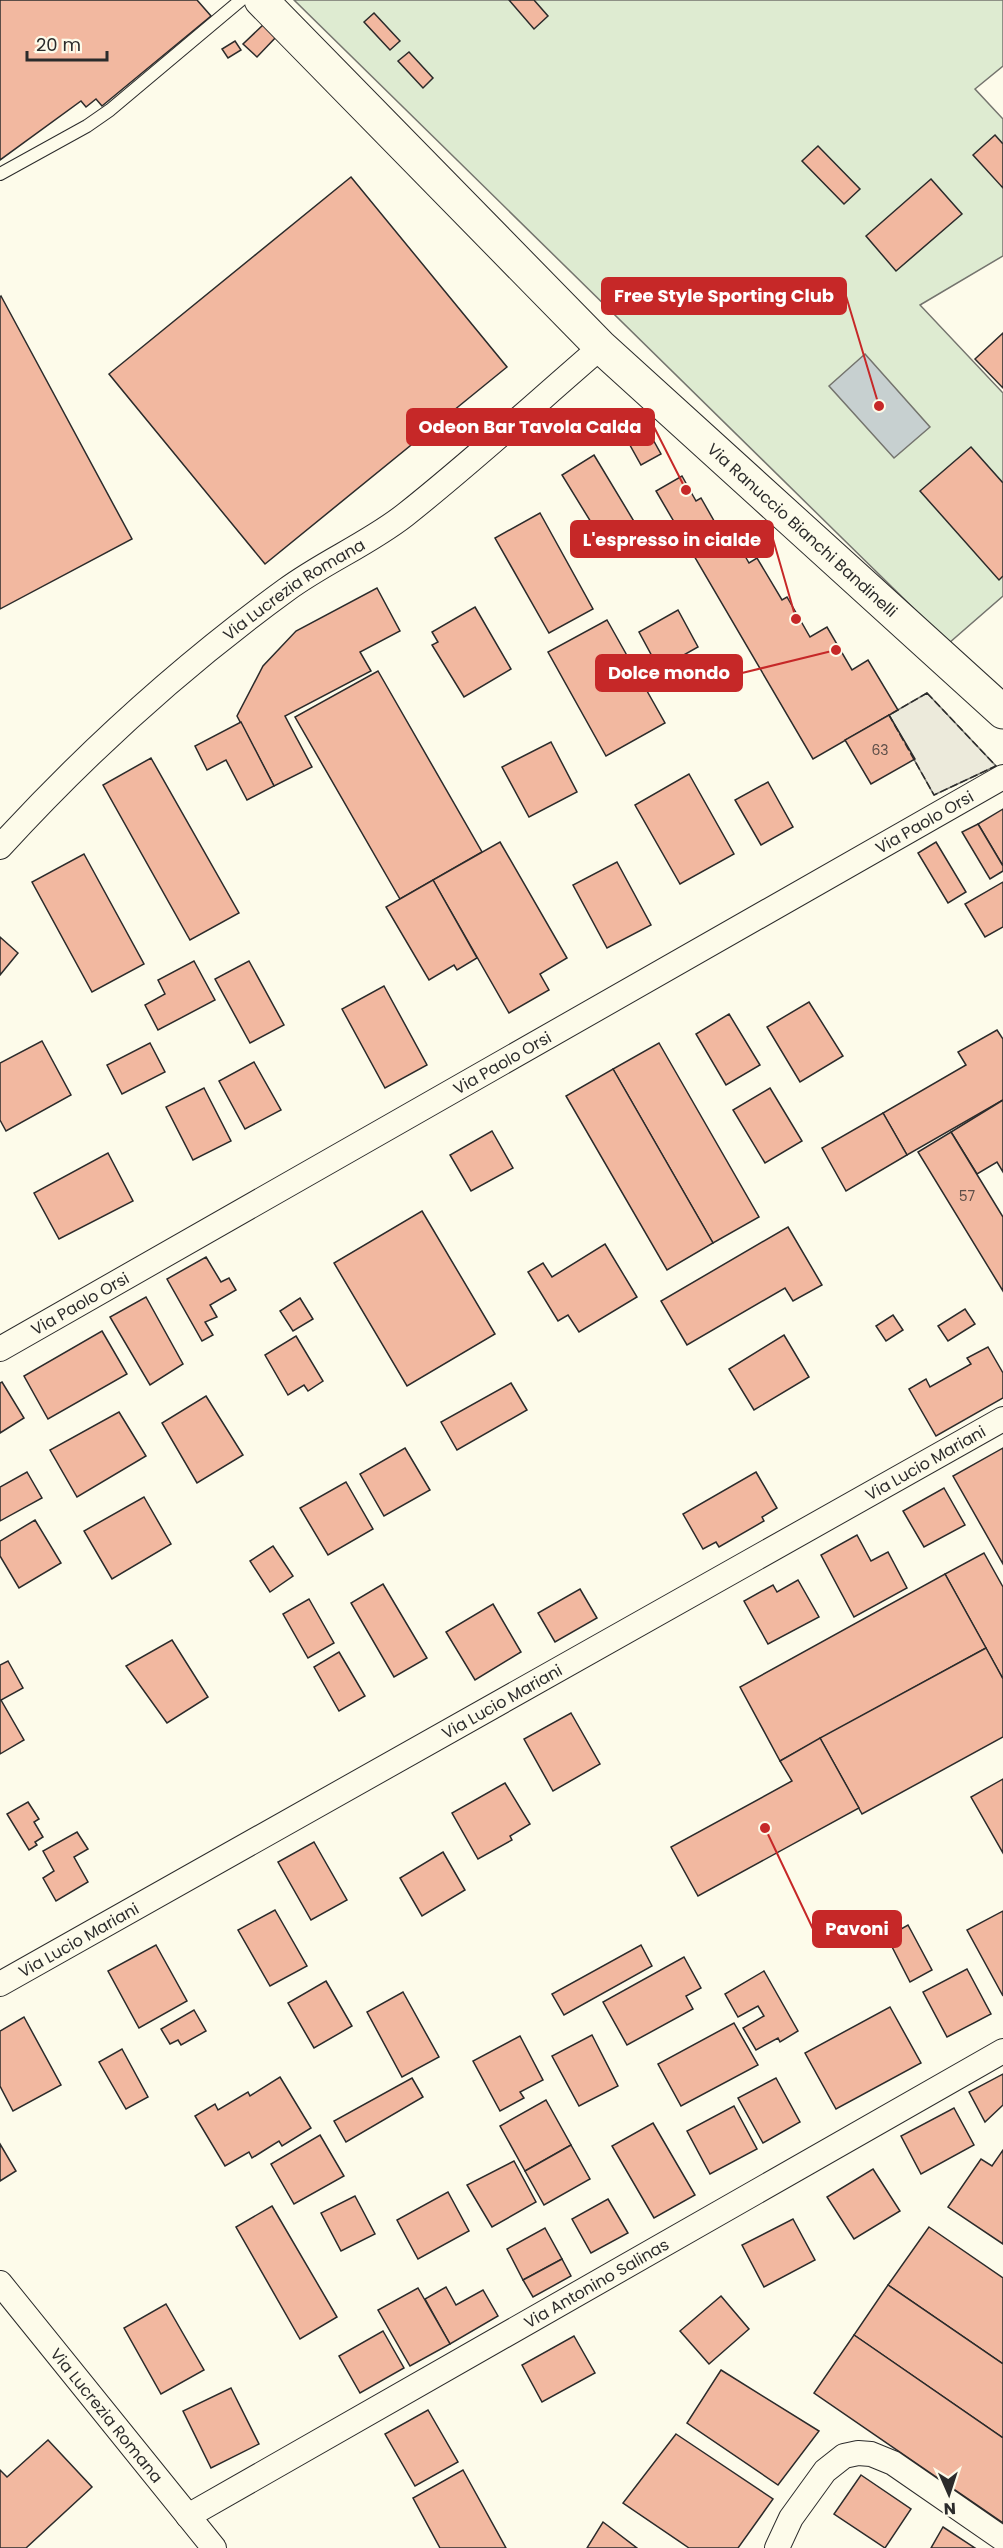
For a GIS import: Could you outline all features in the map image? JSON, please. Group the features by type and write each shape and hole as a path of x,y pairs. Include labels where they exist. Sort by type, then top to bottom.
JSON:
{"street":[{"name":"Via Ranuccio Bianchi Bandinelli","path":"261,0 601,347 1003,712"},
{"name":"Via Lucrezia Romana","path":"0,847 82,763 191,666 293,585 356,549 403,516 601,347"},
{"name":"Via Paolo Orsi","path":"0,1349 1003,777"},
{"name":"Via Lucio Mariani","path":"0,1984 1003,1419"},
{"name":"Via Antonino Salinas","path":"188,2516 1003,2051"},
{"name":"Via Lucrezia Romana","path":"0,2283 212,2547"},
{"path":"777,2548 791,2518 825,2471 844,2457 858,2453 871,2454 893,2463 1003,2539"}],"lane":[{"path":"0,174 104,114 241,0"}],"green space":[{"path":"294,0 1003,0 1003,66 975,89 1003,119 1003,256 920,305 1003,393 1003,596 949,643"}],"shaded area":[{"path":"865,354 930,427 894,458 829,386"},
{"path":"927,693 996,766 934,795 889,715"}],"building":[{"path":"0,0 197,0 211,16 102,106 96,99 86,107 81,101 0,160"},
{"path":"509,0 534,0 548,16 534,29"},
{"path":"374,13 400,41 390,50 364,22"},
{"path":"264,24 277,36 257,57 243,44"},
{"path":"235,41 241,50 228,58 222,49"},
{"path":"409,52 433,78 423,88 398,61"},
{"path":"995,135 1003,144 1003,188 973,155"},
{"path":"818,146 860,189 844,204 802,161"},
{"path":"351,177 507,367 265,564 109,374"},
{"path":"931,179 962,214 896,271 866,236"},
{"path":"0,297 132,539 0,609"},
{"path":"1003,333 1003,388 975,359"},
{"path":"636,409 661,454 641,465 616,420"},
{"path":"971,447 1003,483 1003,576 999,580 920,491"},
{"path":"594,455 641,533 610,553 562,475"},
{"path":"682,476 696,501 701,498 721,533 729,528 749,563 757,558 782,600 787,597 810,637 827,627 852,670 868,660 898,710 813,759 656,491"},
{"path":"540,513 593,609 549,633 495,538"},
{"path":"377,588 400,631 360,652 371,671 285,716 312,767 274,786 237,716 263,666 296,631"},
{"path":"475,607 511,669 464,697 432,645 438,642 432,632"},
{"path":"678,610 698,647 659,669 639,632"},
{"path":"607,620 665,723 606,756 548,652"},
{"path":"378,671 482,852 400,899 295,717"},
{"path":"889,715 915,759 871,784 845,740"},
{"path":"241,722 274,786 247,800 226,760 207,770 195,746"},
{"path":"551,742 577,792 529,817 502,767"},
{"path":"151,758 239,913 190,940 103,785"},
{"path":"689,774 734,854 680,884 635,805"},
{"path":"768,782 793,827 761,845 735,800"},
{"path":"1003,809 1003,866 978,824"},
{"path":"978,824 1003,866 1003,871 990,879 962,832"},
{"path":"500,842 567,958 540,974 549,990 509,1013 433,880"},
{"path":"936,842 966,892 948,903 918,853"},
{"path":"84,854 144,964 92,992 32,882"},
{"path":"617,862 651,925 607,948 573,885"},
{"path":"433,880 477,958 457,970 454,965 429,980 386,907"},
{"path":"1003,882 1003,927 985,937 965,904"},
{"path":"0,937 18,953 0,975"},
{"path":"194,961 215,1000 158,1030 145,1005 165,994 158,980"},
{"path":"249,961 284,1025 250,1043 215,979"},
{"path":"384,986 427,1065 385,1088 342,1009"},
{"path":"809,1002 843,1056 800,1082 767,1027"},
{"path":"729,1014 760,1065 726,1085 696,1034"},
{"path":"997,1030 1003,1039 1003,1100 907,1155 883,1113 966,1065 958,1052"},
{"path":"42,1041 71,1095 6,1131 0,1120 0,1063"},
{"path":"150,1043 165,1072 122,1094 107,1065"},
{"path":"659,1043 759,1217 713,1243 613,1069"},
{"path":"254,1062 281,1110 245,1129 219,1081"},
{"path":"613,1069 713,1243 667,1270 566,1096"},
{"path":"204,1088 231,1141 193,1160 166,1107"},
{"path":"770,1088 802,1141 765,1163 733,1110"},
{"path":"1003,1100 1003,1172 997,1162 977,1174 951,1132"},
{"path":"883,1113 907,1155 846,1191 822,1148"},
{"path":"492,1131 513,1168 471,1191 450,1155"},
{"path":"951,1132 1003,1217 1003,1291 918,1152"},
{"path":"108,1153 133,1201 59,1239 34,1193"},
{"path":"422,1211 495,1334 407,1386 334,1263"},
{"path":"788,1227 822,1285 793,1301 785,1288 687,1345 661,1301"},
{"path":"605,1244 637,1297 579,1332 568,1315 558,1321 528,1272 543,1263 552,1277"},
{"path":"206,1257 221,1282 229,1278 236,1290 210,1305 217,1317 205,1322 213,1335 202,1341 167,1279"},
{"path":"146,1297 183,1364 150,1385 110,1317"},
{"path":"300,1298 313,1319 293,1331 280,1311"},
{"path":"965,1309 975,1324 948,1341 938,1326"},
{"path":"893,1315 903,1330 886,1341 876,1326"},
{"path":"102,1331 127,1374 48,1419 24,1376"},
{"path":"784,1335 809,1377 754,1410 729,1369"},
{"path":"296,1336 323,1381 308,1391 304,1385 288,1395 265,1355"},
{"path":"988,1347 1003,1373 1003,1398 936,1436 909,1389 926,1379 930,1387 971,1364 967,1358"},
{"path":"2,1382 24,1418 0,1433 0,1383"},
{"path":"511,1383 527,1410 457,1450 441,1422"},
{"path":"206,1396 243,1455 197,1483 162,1423"},
{"path":"119,1412 146,1456 77,1497 50,1450"},
{"path":"405,1448 430,1490 384,1516 360,1474"},
{"path":"1003,1448 1003,1564 953,1476"},
{"path":"27,1472 42,1498 0,1521 0,1487"},
{"path":"756,1472 777,1508 762,1517 764,1521 719,1547 716,1542 703,1549 683,1514"},
{"path":"346,1482 373,1529 328,1555 300,1508"},
{"path":"944,1488 965,1525 924,1547 903,1511"},
{"path":"144,1497 171,1544 112,1579 84,1531"},
{"path":"35,1520 61,1563 19,1588 0,1556 0,1541"},
{"path":"857,1535 871,1561 888,1552 907,1588 854,1617 821,1555"},
{"path":"273,1546 293,1576 270,1592 250,1561"},
{"path":"984,1553 1003,1587 1003,1679 945,1574"},
{"path":"945,1574 986,1648 780,1761 740,1687"},
{"path":"798,1580 819,1617 768,1644 744,1601 773,1585 777,1592"},
{"path":"383,1584 427,1658 394,1677 351,1603"},
{"path":"580,1589 597,1618 555,1642 538,1613"},
{"path":"309,1599 334,1643 308,1658 283,1614"},
{"path":"493,1604 521,1652 475,1680 446,1632"},
{"path":"172,1640 208,1697 167,1723 126,1666"},
{"path":"986,1648 1003,1679 1003,1737 862,1814 820,1738"},
{"path":"339,1652 365,1696 339,1711 314,1667"},
{"path":"8,1661 23,1688 1,1700 24,1740 0,1754 0,1665"},
{"path":"571,1713 600,1764 553,1791 524,1739"},
{"path":"820,1738 859,1808 698,1896 671,1847 792,1781 780,1761"},
{"path":"1003,1779 1003,1853 971,1797"},
{"path":"505,1783 530,1824 510,1836 512,1840 478,1859 452,1813"},
{"path":"28,1802 39,1819 34,1822 43,1837 29,1850 7,1814"},
{"path":"77,1832 88,1849 74,1857 88,1882 56,1901 43,1878 54,1871 43,1851"},
{"path":"314,1842 347,1900 311,1920 278,1862"},
{"path":"443,1852 465,1890 422,1916 400,1878"},
{"path":"275,1910 307,1966 270,1986 238,1930"},
{"path":"1003,1911 1003,1996 967,1930"},
{"path":"908,1925 932,1970 910,1982 887,1937"},
{"path":"156,1945 187,2001 139,2028 108,1971"},
{"path":"641,1945 652,1966 564,2015 552,1994"},
{"path":"684,1957 701,1988 686,1996 693,2009 627,2045 603,2002"},
{"path":"967,1969 991,2014 947,2037 923,1992"},
{"path":"764,1971 798,2031 780,2042 778,2038 756,2050 743,2028 764,2016 758,2006 738,2017 725,1994"},
{"path":"326,1981 352,2026 314,2048 288,2003"},
{"path":"403,1992 439,2057 402,2077 367,2012"},
{"path":"890,2007 921,2063 836,2109 805,2053"},
{"path":"194,2010 206,2031 181,2045 178,2040 170,2044 161,2029"},
{"path":"24,2017 61,2085 13,2111 0,2086 0,2031"},
{"path":"734,2023 758,2065 681,2106 658,2064"},
{"path":"592,2035 618,2086 579,2106 552,2056"},
{"path":"520,2036 543,2080 520,2092 524,2098 500,2111 473,2061"},
{"path":"122,2049 148,2097 126,2109 99,2062"},
{"path":"1003,2074 1003,2105 985,2122 969,2092"},
{"path":"280,2077 311,2128 282,2146 279,2141 252,2158 249,2152 225,2166 195,2116 215,2104 218,2110 248,2092 250,2096"},
{"path":"412,2078 423,2097 346,2142 334,2121"},
{"path":"776,2078 800,2122 763,2143 738,2098"},
{"path":"546,2100 571,2145 525,2171 500,2126"},
{"path":"734,2106 757,2149 710,2174 687,2131"},
{"path":"954,2108 974,2145 921,2174 901,2136"},
{"path":"653,2123 695,2195 654,2218 612,2146"},
{"path":"320,2135 344,2176 294,2204 271,2164"},
{"path":"0,2144 16,2171 0,2181"},
{"path":"571,2145 590,2179 544,2205 525,2171"},
{"path":"1003,2150 1003,2244 948,2207 981,2159 992,2166"},
{"path":"514,2161 536,2202 492,2227 467,2185"},
{"path":"873,2169 900,2211 854,2239 827,2197"},
{"path":"448,2192 469,2231 418,2259 397,2220"},
{"path":"355,2196 375,2234 341,2251 321,2213"},
{"path":"608,2199 628,2233 591,2253 572,2219"},
{"path":"272,2206 337,2317 300,2339 236,2227"},
{"path":"793,2219 815,2260 764,2287 742,2245"},
{"path":"929,2227 1003,2278 1003,2364 888,2285"},
{"path":"545,2228 562,2259 523,2280 507,2249"},
{"path":"562,2259 571,2276 533,2297 523,2280"},
{"path":"888,2285 1003,2364 1003,2438 854,2335"},
{"path":"446,2287 456,2305 483,2290 498,2316 450,2344 425,2299"},
{"path":"418,2288 450,2344 410,2366 378,2310"},
{"path":"721,2296 749,2329 709,2364 680,2331"},
{"path":"166,2304 204,2370 161,2394 124,2328"},
{"path":"383,2331 404,2368 360,2393 339,2356"},
{"path":"854,2335 1003,2438 1003,2523 814,2393"},
{"path":"574,2336 595,2373 542,2402 522,2365"},
{"path":"721,2370 819,2431 778,2485 687,2423"},
{"path":"231,2388 259,2444 211,2468 183,2411"},
{"path":"428,2410 458,2462 415,2486 385,2434"},
{"path":"676,2434 773,2499 738,2548 689,2548 623,2503"},
{"path":"48,2440 92,2487 26,2548 0,2548 0,2470 7,2477"},
{"path":"463,2470 506,2548 440,2548 413,2498"},
{"path":"861,2475 911,2509 885,2548 834,2514"},
{"path":"603,2522 637,2548 587,2548"},
{"path":"943,2527 975,2548 931,2548"}],"fence":[{"path":"927,693 996,766 934,795 889,715 927,693"}],"place":[{"name":"Free Style Sporting Club","path":"879,406"},
{"name":"Odeon Bar Tavola Calda","path":"686,490"},
{"name":"L'espresso in cialde","path":"796,619"},
{"name":"Dolce mondo","path":"836,650"},
{"name":"Pavoni","path":"765,1828"}]}
